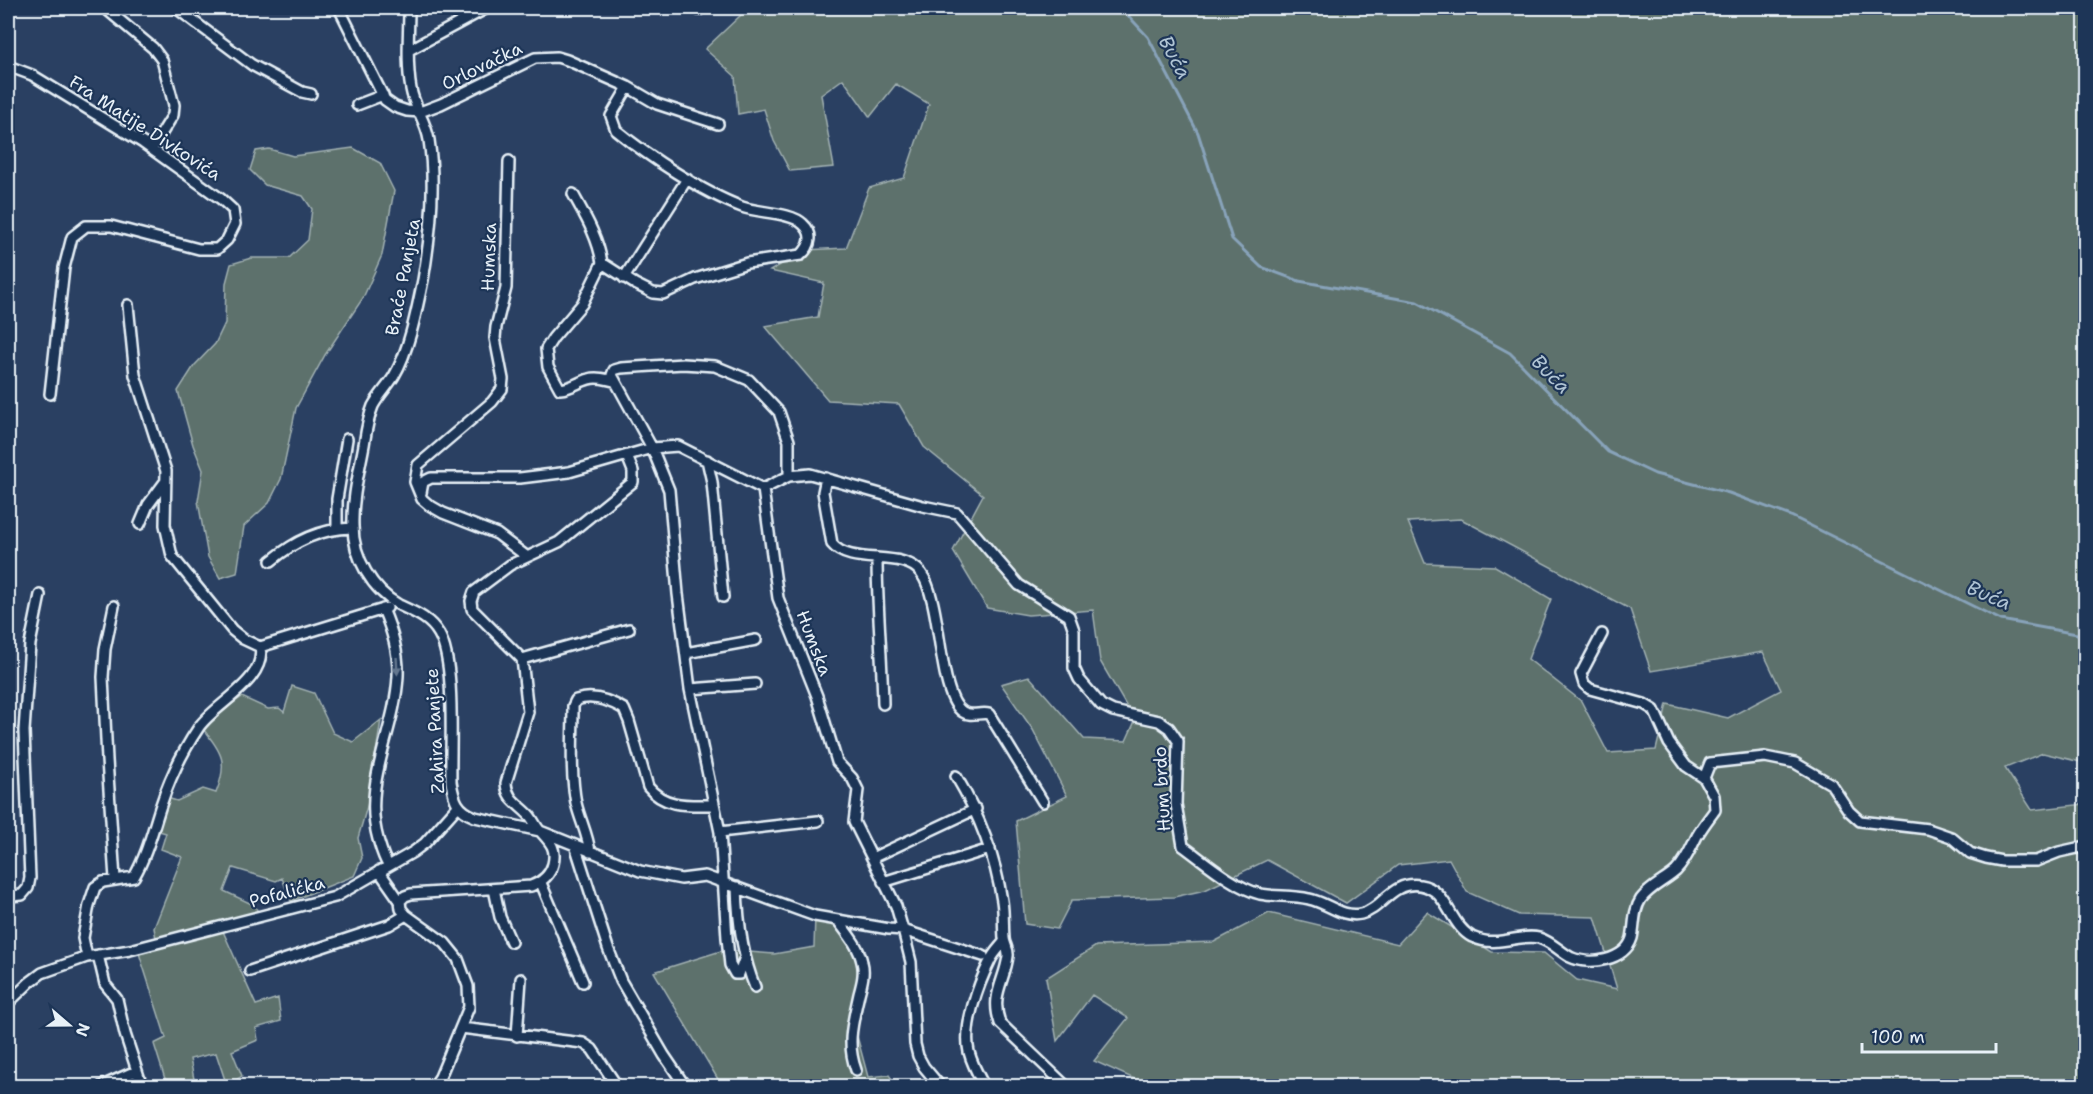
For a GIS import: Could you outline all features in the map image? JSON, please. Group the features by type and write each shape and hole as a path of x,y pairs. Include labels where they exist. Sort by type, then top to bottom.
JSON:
{"street":[{"path":"105,8 153,48 162,60 174,105 173,115 152,148"},
{"path":"176,8 252,65 302,92 311,94"},
{"path":"339,8 385,100 395,107 420,112 411,90 409,8"},
{"path":"409,50 488,8"},
{"name":"Orlovačka","path":"420,112 521,64 543,57 567,60 628,87 657,104 718,124"},
{"name":"Fra Matije Divkovića","path":"8,66 32,75 152,148 221,199 233,210 235,224 227,240 217,249 199,249 111,226 86,226 72,237 64,268 50,394"},
{"path":"602,263 653,293 663,294 706,275 747,263 801,255 808,249 810,240 809,230 802,222 742,207 694,184 616,130 611,116 628,87"},
{"path":"357,105 383,95"},
{"name":"Braće Panjeta","path":"352,528 355,490 369,419 373,406 395,375 406,348 422,281 432,219 431,163 427,125 420,112"},
{"name":"Humska","path":"421,492 415,482 418,465 492,402 502,389 503,379 495,338 506,288 509,161"},
{"path":"624,278 687,179"},
{"path":"573,194 600,248 602,263 582,304 553,338 546,350 548,367 560,389 569,388 590,379 615,381"},
{"path":"128,305 135,375 161,452 166,480 165,525 172,556 232,630 243,639 260,647 398,604"},
{"path":"745,957 739,974 735,974 730,965 727,938 720,832 690,689 678,594 669,490 652,448 612,375 615,370 621,368 683,364 715,366 749,380 779,412 789,441 789,476"},
{"path":"337,528 337,499 347,439"},
{"path":"526,556 497,534 443,513 423,499 421,492 423,482 431,478 520,478 568,472 652,448 678,446 763,489"},
{"path":"400,901 411,894 531,886 541,882 552,869 555,858 553,846 506,792 506,783 528,712 522,659 471,609 471,600 474,592 510,565 559,542 633,482 633,471 627,456"},
{"path":"707,460 712,482 723,597"},
{"name":"Hum brdo","path":"763,489 789,476 810,474 923,506 957,513 1019,585 1069,616 1074,630 1074,668 1079,679 1101,705 1113,711 1159,721 1169,728 1178,741 1176,804 1183,846 1257,893 1311,899 1344,913 1356,914 1370,910 1388,894 1405,885 1418,884 1431,887 1438,893 1460,928 1473,937 1494,943 1537,938 1552,943 1568,956 1580,961 1612,958 1625,952 1632,939 1633,920 1640,901 1653,886 1676,871 1686,859 1698,834 1715,810 1714,796 1704,778"},
{"path":"826,478 823,492 832,544 837,550 905,563 915,567 921,573 931,593 949,690 958,708 970,715 989,714 1043,802"},
{"path":"140,524 148,506 166,480"},
{"name":"Humska","path":"763,489 778,598 817,696 837,762 852,778 858,790 854,822 896,906 911,962 915,1044 918,1056 940,1086"},
{"path":"271,561 287,547 311,535 337,528 352,528"},
{"name":"Zahira Panjete","path":"352,528 356,547 370,579 382,594 431,623 444,644 449,683 451,782 454,800 458,807"},
{"path":"877,558 883,704"},
{"path":"8,896 22,895 28,888 30,878 24,731 30,644 40,595"},
{"path":"114,606 105,649 103,677 115,879"},
{"path":"383,609 391,627 397,653 398,675 396,694 373,790 373,818 384,859 388,865"},
{"path":"522,659 629,629"},
{"path":"1602,634 1581,674 1584,684 1590,689 1644,704 1654,710 1669,743 1686,766 1704,778 1710,763 1765,756 1795,763 1831,784 1849,811 1860,821 1928,829 1951,837 1970,853 1986,858 2002,861 2036,861 2059,852 2085,846"},
{"path":"686,653 756,640"},
{"path":"87,957 83,938 95,887 115,879 134,878 149,843 174,769 201,725 246,684 261,662 260,647"},
{"path":"690,689 755,684"},
{"path":"590,852 588,840 581,825 573,775 573,706 576,700 599,698 624,709 648,787 655,795 678,805 714,805"},
{"path":"956,776 976,809 990,849 1002,903 1004,942 1008,954 997,994 996,1011 1000,1023 1066,1086"},
{"path":"458,807 475,818 540,831 640,871 681,879 705,876 800,912 840,922 903,930 983,956"},
{"name":"Pofalićka","path":"8,1003 42,974 87,957 130,950 334,897 413,852 425,843 458,807"},
{"path":"872,858 976,809"},
{"path":"720,832 818,821"},
{"path":"575,845 604,938 621,981 685,1086"},
{"path":"883,882 990,849"},
{"path":"379,871 400,901 401,909 406,915 445,943 458,959 468,987 469,1007 434,1086"},
{"path":"541,882 583,982"},
{"path":"737,887 738,912 745,957 755,987"},
{"path":"494,888 500,917 511,942"},
{"path":"250,971 389,925 406,915"},
{"path":"840,922 856,946 863,962 863,979 850,1036 850,1055 856,1070"},
{"path":"984,1086 974,1068 967,1034 973,1007 990,960 1004,942"},
{"path":"98,955 105,984 117,999 125,1034 142,1086"},
{"path":"517,1036 521,979"},
{"path":"461,1028 583,1043 592,1049 617,1086"},
{"path":"102,1086 136,1071"}],"green space":[{"path":"741,8 2085,8 2085,763 2043,753 2005,768 2032,810 2085,804 2085,1086 1356,1086 1354,1083 1342,1086 1150,1086 1094,1061 1128,1018 1092,995 1057,1041 1046,978 1096,946 1214,942 1269,913 1398,944 1427,912 1492,952 1544,953 1577,980 1617,989 1595,917 1519,915 1467,892 1449,859 1398,865 1346,903 1267,860 1205,890 1174,897 1072,900 1057,929 1025,924 1016,821 1067,796 1033,730 1001,684 1029,676 1084,739 1126,741 1135,721 1100,661 1093,610 1028,615 987,608 953,551 983,495 924,447 899,404 828,400 765,326 818,317 824,283 770,271 805,250 846,248 869,188 904,178 929,104 896,84 870,117 843,79 821,95 834,167 790,171 774,141 764,109 738,114 735,76 705,49 741,15","holes":["1461,519 1630,609 1651,671 1763,652 1781,690 1728,718 1667,704 1656,750 1608,753 1581,701 1528,659 1551,599 1495,566 1425,563 1408,522"]},
{"path":"353,148 380,163 394,191 382,255 363,298 325,355 296,408 281,479 269,503 244,526 237,573 220,578 208,557 198,501 203,470 193,445 178,391 194,366 215,344 225,323 226,283 231,264 251,258 289,258 308,240 312,209 303,196 265,185 250,170 256,151 269,149 293,156"},
{"path":"292,686 314,693 333,733 353,742 381,720 368,803 358,838 362,858 354,876 291,901 282,878 276,881 233,868 224,891 254,905 259,913 156,938 154,928 182,857 161,849 166,833 159,831 167,798 177,801 203,789 216,793 220,783 222,759 203,729 218,714 242,697 268,709 279,708 284,712"},
{"path":"815,916 826,919 848,935 863,979 853,1021 868,1077 889,1075 897,1086 722,1086 654,972 724,950 774,954 814,947"},
{"path":"222,929 256,1005 278,998 281,1021 256,1028 258,1040 232,1051 242,1076 227,1086 216,1053 190,1059 194,1079 176,1086 165,1079 154,1044 166,1038 138,950"}],"waterway":[{"name":"Buća","path":"1121,8 1148,37 1198,133 1232,239 1261,267 1299,281 1417,302 1510,353 1608,452 1655,474 1729,493 1791,516 2001,620 2086,634"}]}
